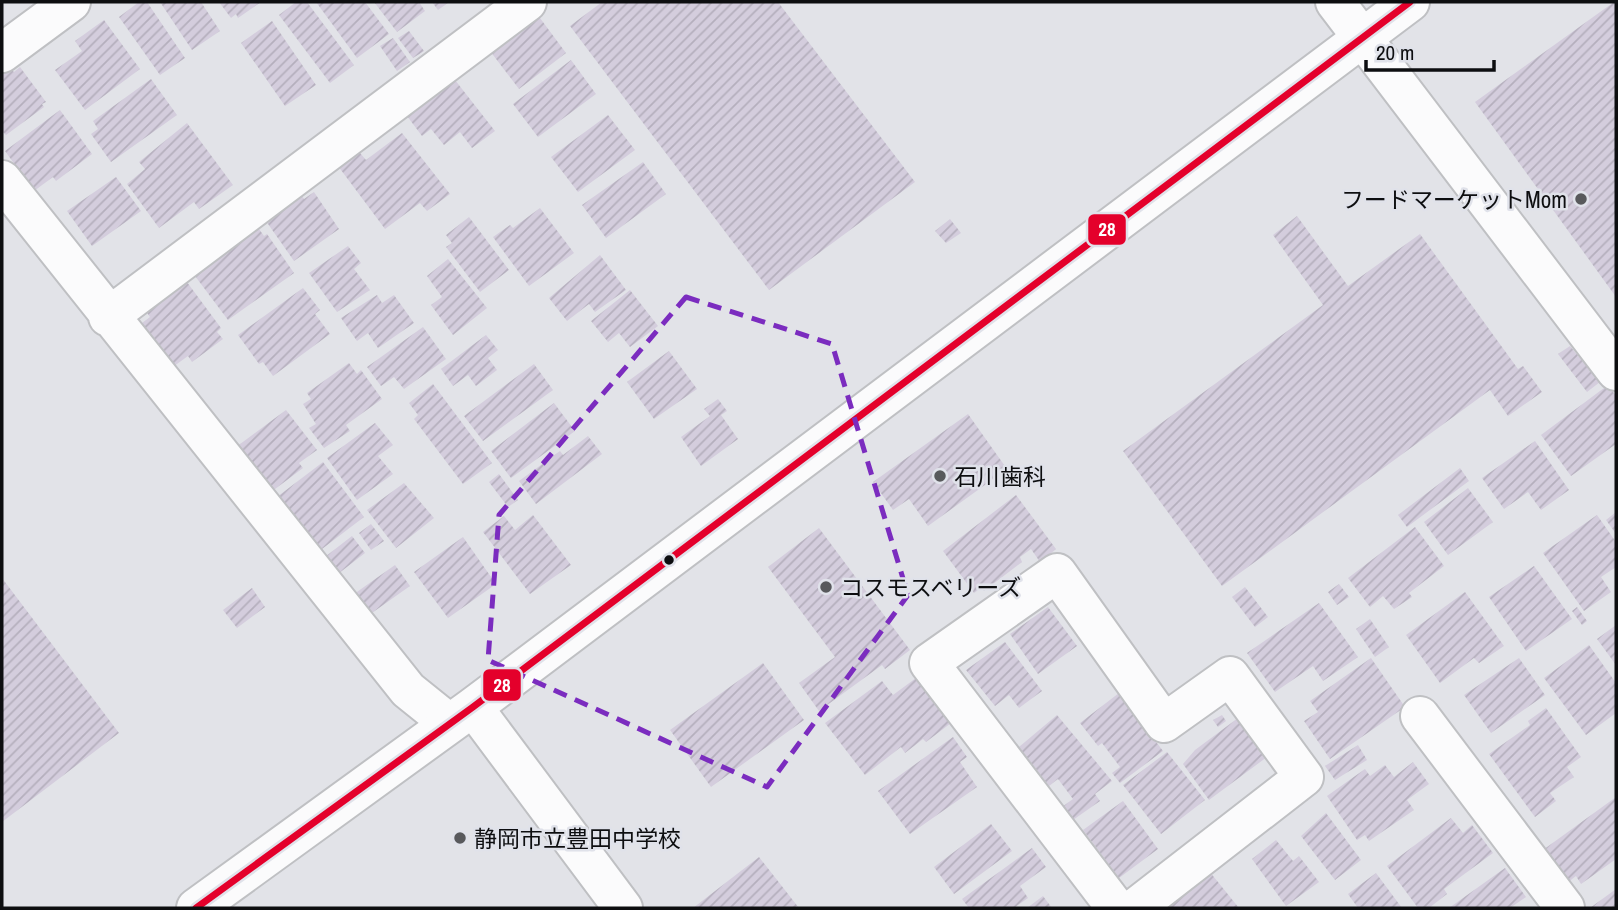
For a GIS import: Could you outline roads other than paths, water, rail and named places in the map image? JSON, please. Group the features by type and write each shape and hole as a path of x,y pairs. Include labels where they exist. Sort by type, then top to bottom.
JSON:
{"street":[{"path":"2,53 71,2"},
{"path":"108,317 527,2"},
{"path":"1335,2 1616,371"},
{"path":"196,908 461,715 1410,2"},
{"path":"2,180 108,317 408,690 461,715 623,908"},
{"path":"1116,908 929,663 1057,573 1164,723 1230,676 1304,777 1135,908"},
{"path":"1420,716 1566,908"}],"place":[{"name":"フードマーケットMom","path":"1581,199"},
{"name":"石川歯科","path":"940,476"},
{"name":"コスモスベリーズ","path":"826,587"},
{"name":"静岡市立豊田中学校","path":"460,838"}]}
